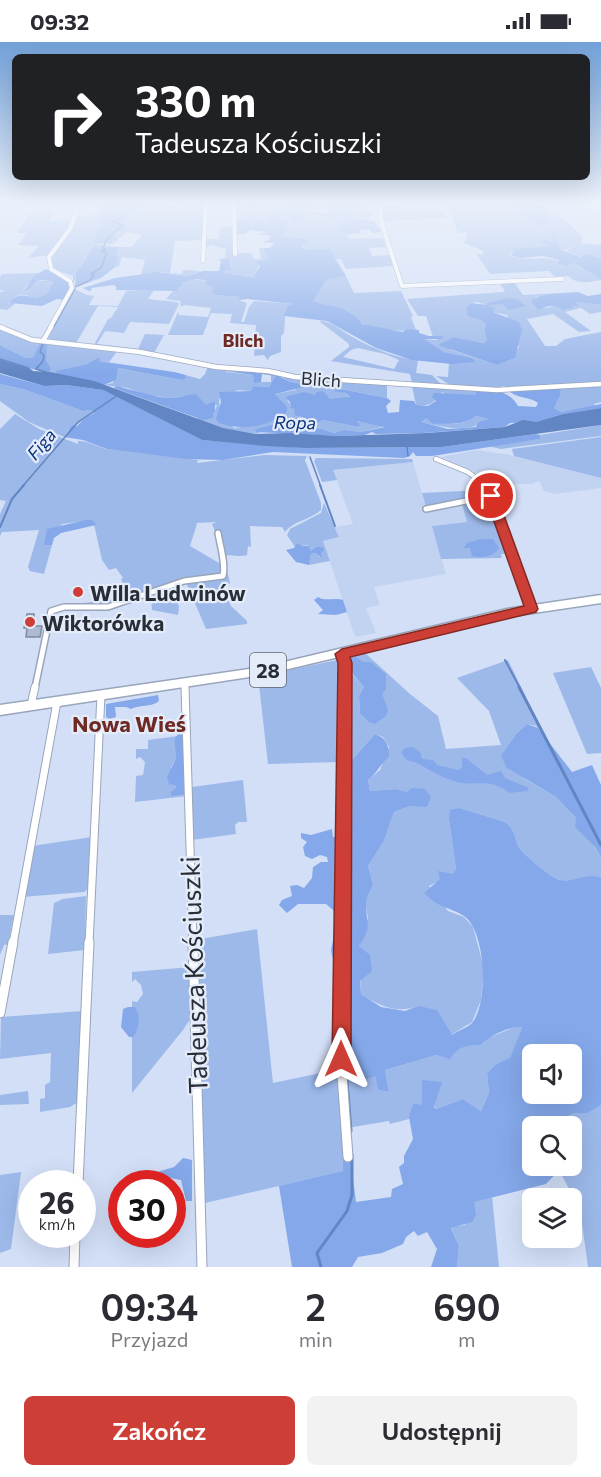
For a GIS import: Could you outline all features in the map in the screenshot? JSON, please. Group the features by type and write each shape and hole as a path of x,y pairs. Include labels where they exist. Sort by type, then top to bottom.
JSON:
{"main road":[{"name":"28","path":"0,710 263,671 531,609 601,599"}],"street":[{"path":"43,341 72,288 70,281 51,269 49,259"},
{"path":"393,259 402,286 562,279"},
{"name":"Blich","path":"0,327 25,338 140,352 216,367 268,371 295,377 497,390 601,384"},
{"path":"436,459 480,479 489,488 531,609"},
{"path":"426,509 491,496"},
{"path":"31,705 51,611 62,606 95,609 108,607 184,581 223,576 225,568 221,559 218,533"},
{"path":"342,654 345,663 341,1061 348,1157"},
{"name":"Tadeusza Kościuszki","path":"185,683 202,1267"},
{"path":"79,1170 101,695"},
{"path":"0,1013 57,702"},
{"path":"74,1267 75,1248"}],"shaded area":[{"path":"50,259 85,259 73,284 73,276 53,269"},
{"path":"85,259 118,259 114,268 101,278 75,287 76,273"},
{"path":"115,259 121,259 119,266 114,268"},
{"path":"139,259 172,259 170,273 182,274 183,270 201,271 186,276 162,272 141,275 145,260"},
{"path":"219,259 229,259 231,270 224,271 224,273 256,278 254,276 260,266 256,262 268,259 336,259 346,276 326,280 313,301 341,308 356,317 362,324 403,332 407,329 419,330 419,333 429,336 443,336 443,339 424,339 444,352 472,358 475,362 452,364 412,360 376,348 327,321 284,316 287,306 293,304 239,300 239,297 215,295 212,291 214,287 206,285 207,281 203,280 194,279 182,283 183,285 178,288 179,291 115,290 117,288 114,285 91,288 92,290 89,291 83,288 115,278 158,272 186,276 203,271 219,271 221,261"},
{"path":"229,259 269,259 259,265 255,278 224,273 224,271 231,270"},
{"path":"341,259 391,259 393,266 346,269"},
{"path":"480,259 553,259 569,265 573,263 601,280 579,282 568,276 555,277 549,271 490,274"},
{"path":"556,259 601,259 601,280 574,263 566,266 558,263 559,260"},
{"path":"46,269 67,280 70,289 65,300 57,299 42,306 10,303 18,296 36,298 46,294 53,282 46,280 38,281 23,292 34,276"},
{"path":"39,273 23,292 41,281 53,282 46,294 36,298 19,295 13,299 15,304 7,310 0,309 0,292 5,291 0,290 2,274"},
{"path":"346,276 354,293 401,291 413,316 411,317 416,330 371,327 338,308 312,301 326,280"},
{"path":"189,279 207,281 206,285 215,287 215,295 239,297 239,300 247,303 241,322 244,322 249,307 254,301 294,304 286,307 281,352 270,356 268,360 264,355 254,356 256,325 230,323 232,314 211,313 203,335 168,335 178,312 179,315 208,317 211,308 184,305 181,307 180,301 166,299 173,291 164,289 173,290"},
{"path":"514,282 523,295 561,293 535,297 544,308 559,306 566,310 572,307 568,306 578,307 576,302 601,305 601,312 590,314 581,308 565,312 591,331 579,332 553,314 527,319 545,346 556,346 565,339 601,332 601,382 515,388 502,386 500,389 450,385 436,376 448,377 449,363 474,362 472,358 444,352 423,339 436,340 442,336 433,337 426,316 418,316 407,299 505,291 499,283","holes":["477,302 493,307 493,312 507,315 519,347 515,358 497,365 451,350 454,337 484,343 487,340 484,331 486,324 471,303"]},
{"path":"74,289 94,296 89,305 118,306 126,291 154,290 148,299 179,304 169,324 130,322 124,333 105,331 97,344 138,349 145,334 164,335 154,353 48,340 50,331","holes":["98,306 118,307 108,319 94,345 76,343"]},
{"path":"578,292 588,296 601,294 601,305 576,302 579,307 572,306 573,308 563,310 549,306 538,310 531,301 546,295"},
{"path":"509,298 516,299 526,306 509,310 503,304 488,305 487,303"},
{"path":"471,303 495,308 493,312 519,322 522,330 515,358 497,365 438,345 454,337 484,343 487,340 484,331 486,324 468,316 466,308"},
{"path":"319,321 331,324 382,351 418,360 416,373 432,375 442,385 412,383 410,374 331,361 349,347 349,344","holes":["358,348 385,354 399,360 394,369 343,357 351,350"]},
{"path":"0,328 40,343 35,358 26,358 0,345"},
{"path":"40,343 47,344 46,360 51,368 50,372 31,369 0,358 0,345 26,358 33,358"},
{"path":"46,343 118,350 109,362 99,361 57,371 57,374 50,372 51,368 46,360"},
{"path":"0,358 28,367 33,371 94,381 223,428 255,434 289,433 338,436 427,433 505,427 523,420 536,422 563,414 601,408 601,425 442,447 304,448 202,440 103,390 66,385 44,386 0,373"},
{"path":"98,358 99,361 174,372 185,375 186,378 182,380 118,368 116,380 104,385 57,374 56,371 87,364"},
{"path":"208,366 232,370 226,372 253,375 255,382 271,382 271,374 278,375 269,387 253,386 251,391 238,390 219,399 220,411 234,428 269,422 287,412 275,394 296,390 290,382 283,378 285,376 387,383 387,398 337,388 334,390 346,393 350,398 332,399 302,394 287,400 301,419 312,423 322,420 356,426 357,421 386,426 361,432 344,430 334,433 318,428 311,432 289,420 255,429 260,433 249,434 211,426 164,406 197,419 215,411 217,405 206,405 183,396 173,398 146,395 128,388 104,385 113,383 118,368 182,380 174,372 200,379"},
{"path":"225,371 271,372 290,382 304,385 304,387 275,394 287,407 287,412 280,417 255,426 236,427 219,423 216,419 221,402 219,392 251,391 253,386 269,387 276,376 262,374 261,382 254,383 253,375"},
{"path":"0,374 44,386 66,385 103,390 202,440 304,448 442,447 536,434 540,435 540,439 432,456 416,456 413,452 404,458 273,452 223,460 186,459 107,449 83,440 64,437 72,425 77,426 88,416 95,414 91,410 83,411 26,390 0,384"},
{"path":"0,384 26,390 83,411 91,410 96,414 69,429 64,437 29,422 0,401"},
{"path":"601,385 601,402 594,404 595,406 561,412 554,408 561,389"},
{"path":"116,386 159,397 173,398 196,394 206,405 215,401 213,418 203,420 114,388"},
{"path":"412,386 475,390 477,395 447,395 442,392 431,403 416,405"},
{"path":"336,388 387,398 391,401 386,406 388,413 399,412 400,400 414,401 416,405 428,406 436,401 432,397 434,393 476,395 475,390 500,392 510,396 518,406 536,407 538,403 515,395 508,390 561,389 554,408 561,412 601,404 601,408 563,414 536,422 510,423 505,427 423,433 376,434 372,432 365,435 338,436 256,432 255,429 289,420 294,425 310,428 311,432 318,428 334,433 344,430 361,432 385,427 357,421 360,426 322,420 318,423 295,415 294,409 285,397 304,392 315,395 323,391 330,399 350,397 346,393 334,391","holes":["476,416 489,419 479,422 476,427 448,429 421,422 426,418 433,424 466,422"]},
{"path":"15,414 39,429 78,444 78,441 81,441 107,449 198,460 197,463 264,455 307,456 305,460 321,503 321,510 292,525 285,532 282,527 250,526 251,547 248,546 247,555 243,556 221,557 221,535 219,531 215,531 212,524 217,522 196,523 190,546 219,563 222,567 220,575 190,579 107,606 67,605 126,598 120,586 123,584 121,579 123,578 116,568 109,570 102,560 93,520 62,524 44,545 52,545 44,574 30,571 28,567 39,530 2,532 0,536 0,514 6,501 0,500 0,429"},
{"path":"476,416 489,419 481,424 465,428 420,422 426,418 446,423 458,423"},
{"path":"601,425 601,436 501,449 488,446 540,439 540,435"},
{"path":"601,437 601,478 514,456 512,449"},
{"path":"477,450 510,455 601,478 601,488 554,494 544,491 539,481 532,484 496,484 488,482 478,473 441,457"},
{"path":"316,458 412,459 413,462 333,470 337,480 322,482 314,461"},
{"path":"413,462 427,511 462,504 468,522 432,526 446,574 374,587 380,605 366,608 376,633 355,637 323,541 339,537 335,527 353,524 333,470"},
{"path":"483,488 488,491 487,494 426,507 422,493 483,490"},
{"path":"485,499 494,509 493,514 509,554 501,554 502,558 441,559 432,526 467,522 462,504"},
{"path":"324,503 339,537 323,541 330,561 309,565 311,554 315,553 321,558 316,547 311,551 307,545 295,547 287,535 290,529 321,513"},
{"path":"93,520 96,525 61,533 54,538 52,545 44,545 47,529"},
{"path":"481,539 493,539 499,548 491,555 480,557 472,556 470,548 464,548 467,543"},
{"path":"297,543 308,546 311,551 316,547 323,547 322,558 315,553 311,554 309,565 296,562 286,550 294,548"},
{"path":"228,574 230,583 223,589 231,606 247,621 247,624 206,629 186,582"},
{"path":"172,587 179,607 178,615 152,610 151,595"},
{"path":"318,597 343,600 347,612 336,615 318,614 323,610 314,600"},
{"path":"365,653 438,716 446,749 501,745 489,711 457,678 508,660 543,733 536,726 527,724 517,733 501,757 525,779 556,797 576,818 601,857 601,878 561,880 546,872 525,854 505,822 460,808 449,820 456,869 453,874 429,886 448,911 464,917 473,927 484,968 481,1000 472,1022 451,1035 418,1006 402,1009 388,1008 361,994 359,947 368,918 365,901 373,884 368,866 384,841 394,812 410,806 407,792 396,789 370,791 368,780 380,770 389,747 383,737 375,734 349,763 352,777 345,777 346,658","holes":["351,666 386,716 360,713 359,696 364,687 350,672"]},
{"path":"356,657 363,662 371,662 386,674 386,689 382,694 388,710 386,716 375,724 369,722 360,713 359,696 364,687 350,667 351,658"},
{"path":"338,660 341,664 339,762 268,764 258,676"},
{"path":"591,667 601,688 601,753 587,754 553,673"},
{"path":"158,695 159,701 156,703 131,709 115,707 116,717 109,719 106,717 106,704"},
{"path":"527,724 538,728 572,772 592,765 601,785 601,857 595,847 575,827 576,818 556,797 507,768 501,756 517,733"},
{"path":"181,731 184,731 185,794 171,796 171,792 176,788 175,785 169,784 167,777 176,758 174,739"},
{"path":"375,734 386,742 389,757 368,780 370,791 396,789 407,792 412,788 425,789 431,797 427,807 410,806 394,812 384,841 368,866 373,884 366,901 368,925 359,946 370,955 372,971 360,981 361,994 381,1007 405,1011 418,1006 437,1010 452,1035 470,1025 477,1013 481,1000 483,968 477,936 464,916 439,905 424,893 440,879 438,871 453,874 456,869 449,820 450,810 460,808 505,822 512,830 518,846 555,878 566,880 595,876 601,878 601,1105 588,1113 574,1113 568,1116 522,1116 522,1176 554,1176 546,1184 522,1188 522,1190 474,1202 476,1215 472,1222 451,1228 459,1246 457,1267 431,1267 437,1249 427,1232 418,1236 414,1231 406,1237 403,1244 382,1253 358,1257 352,1267 292,1267 279,1186 343,1171 343,1153 350,1154 356,1202 391,1197 392,1189 403,1184 399,1167 404,1163 404,1156 413,1139 409,1117 413,1103 422,1105 422,1080 442,1082 434,1107 436,1109 463,1099 481,1111 489,1093 487,1073 496,1064 510,1058 522,1027 500,1032 481,1045 463,1047 456,1051 450,1059 437,1055 385,1070 389,1092 378,1090 375,1076 356,1080 346,1075 339,990 333,988 334,965 331,950 337,920 341,917 326,904 298,904 287,913 279,905 282,900 292,896 290,886 297,885 304,888 312,878 313,867 321,862 328,862 327,857 320,855 312,859 305,856 303,847 307,842 301,838 301,833 311,835 332,829 333,837 341,837 345,777 352,776 349,763"},
{"path":"178,736 174,739 176,758 171,767 176,788 187,796 135,802 136,776 143,775 145,762 140,757 136,759 136,749 148,749 148,740"},
{"path":"413,747 420,752 422,759 433,760 437,765 458,770 462,768 462,758 466,758 487,775 501,771 505,778 529,788 527,791 510,793 495,785 457,782 405,758 401,752 405,748"},
{"path":"243,780 247,822 238,822 235,825 236,834 192,840 192,787"},
{"path":"92,837 89,888 84,892 22,897 32,846"},
{"path":"86,896 85,950 48,954 54,903 63,899"},
{"path":"0,915 14,915 8,944 4,945 0,955"},
{"path":"257,929 273,1083 340,1069 344,1171 205,1203 195,940"},
{"path":"191,967 192,1016 132,1093 132,1037 135,1036 135,1007 132,1007 132,1001 137,1002 143,994 141,985 135,979 132,982 132,972"},
{"path":"135,1007 139,1018 134,1037 129,1037 121,1027 123,1009"},
{"path":"82,1011 78,1102 70,1107 40,1112 40,1099 45,1098 45,1085 50,1082 51,1053 0,1059 1,1017"},
{"path":"515,1027 522,1027 510,1059 496,1064 487,1073 489,1093 481,1111 463,1099 436,1109 422,1080 422,1106 413,1103 409,1119 390,1124 389,1121 347,1128 346,1075 375,1076 378,1090 389,1092 385,1070 467,1045 481,1045 488,1038"},
{"path":"28,1091 29,1104 0,1105 0,1095"},
{"path":"601,1105 601,1267 588,1267 582,1224 582,1188 569,1188 562,1176 582,1176 582,1116 568,1116 574,1113 588,1113"},
{"path":"183,1158 192,1160 192,1201 186,1201 186,1170 164,1170 174,1167"},
{"path":"18,1172 18,1195 11,1249 0,1253 0,1175"},
{"path":"492,1196 499,1267 457,1267 459,1246 451,1227 465,1225 473,1201"}],"building":[{"name":"Wiktorówka","path":"27,614 34,614 34,626 42,626 40,637 26,637 27,628 24,628"}],"waterway":[{"path":"75,287 89,281 94,275 91,274 101,268 105,259"},
{"path":"53,328 75,289"},
{"path":"43,343 40,352 44,355 43,361 36,369 49,373"},
{"name":"Figa","path":"22,487 78,422 118,395"},
{"path":"407,447 408,456"},
{"path":"310,457 321,487"},
{"name":"Figa","path":"0,527 12,499 24,485"},
{"path":"320,485 335,526"},
{"path":"505,660 520,688"},
{"path":"519,687 601,845"},
{"path":"347,798 349,725"},
{"path":"346,903 346,1067 351,1131"},
{"path":"321,1267 317,1253 347,1211 352,1195 352,1155"}],"place":[{"name":"Willa Ludwinów","path":"78,592"},
{"name":"Wiktorówka","path":"30,622"}],"district":[{"name":"Blich","path":"243,340"},
{"name":"Nowa Wieś","path":"129,723"}],"route":[{"path":"341,1059 345,663 342,654 531,609 491,496"}],"water label":[{"name":"Ropa","path":"295,422"}]}
